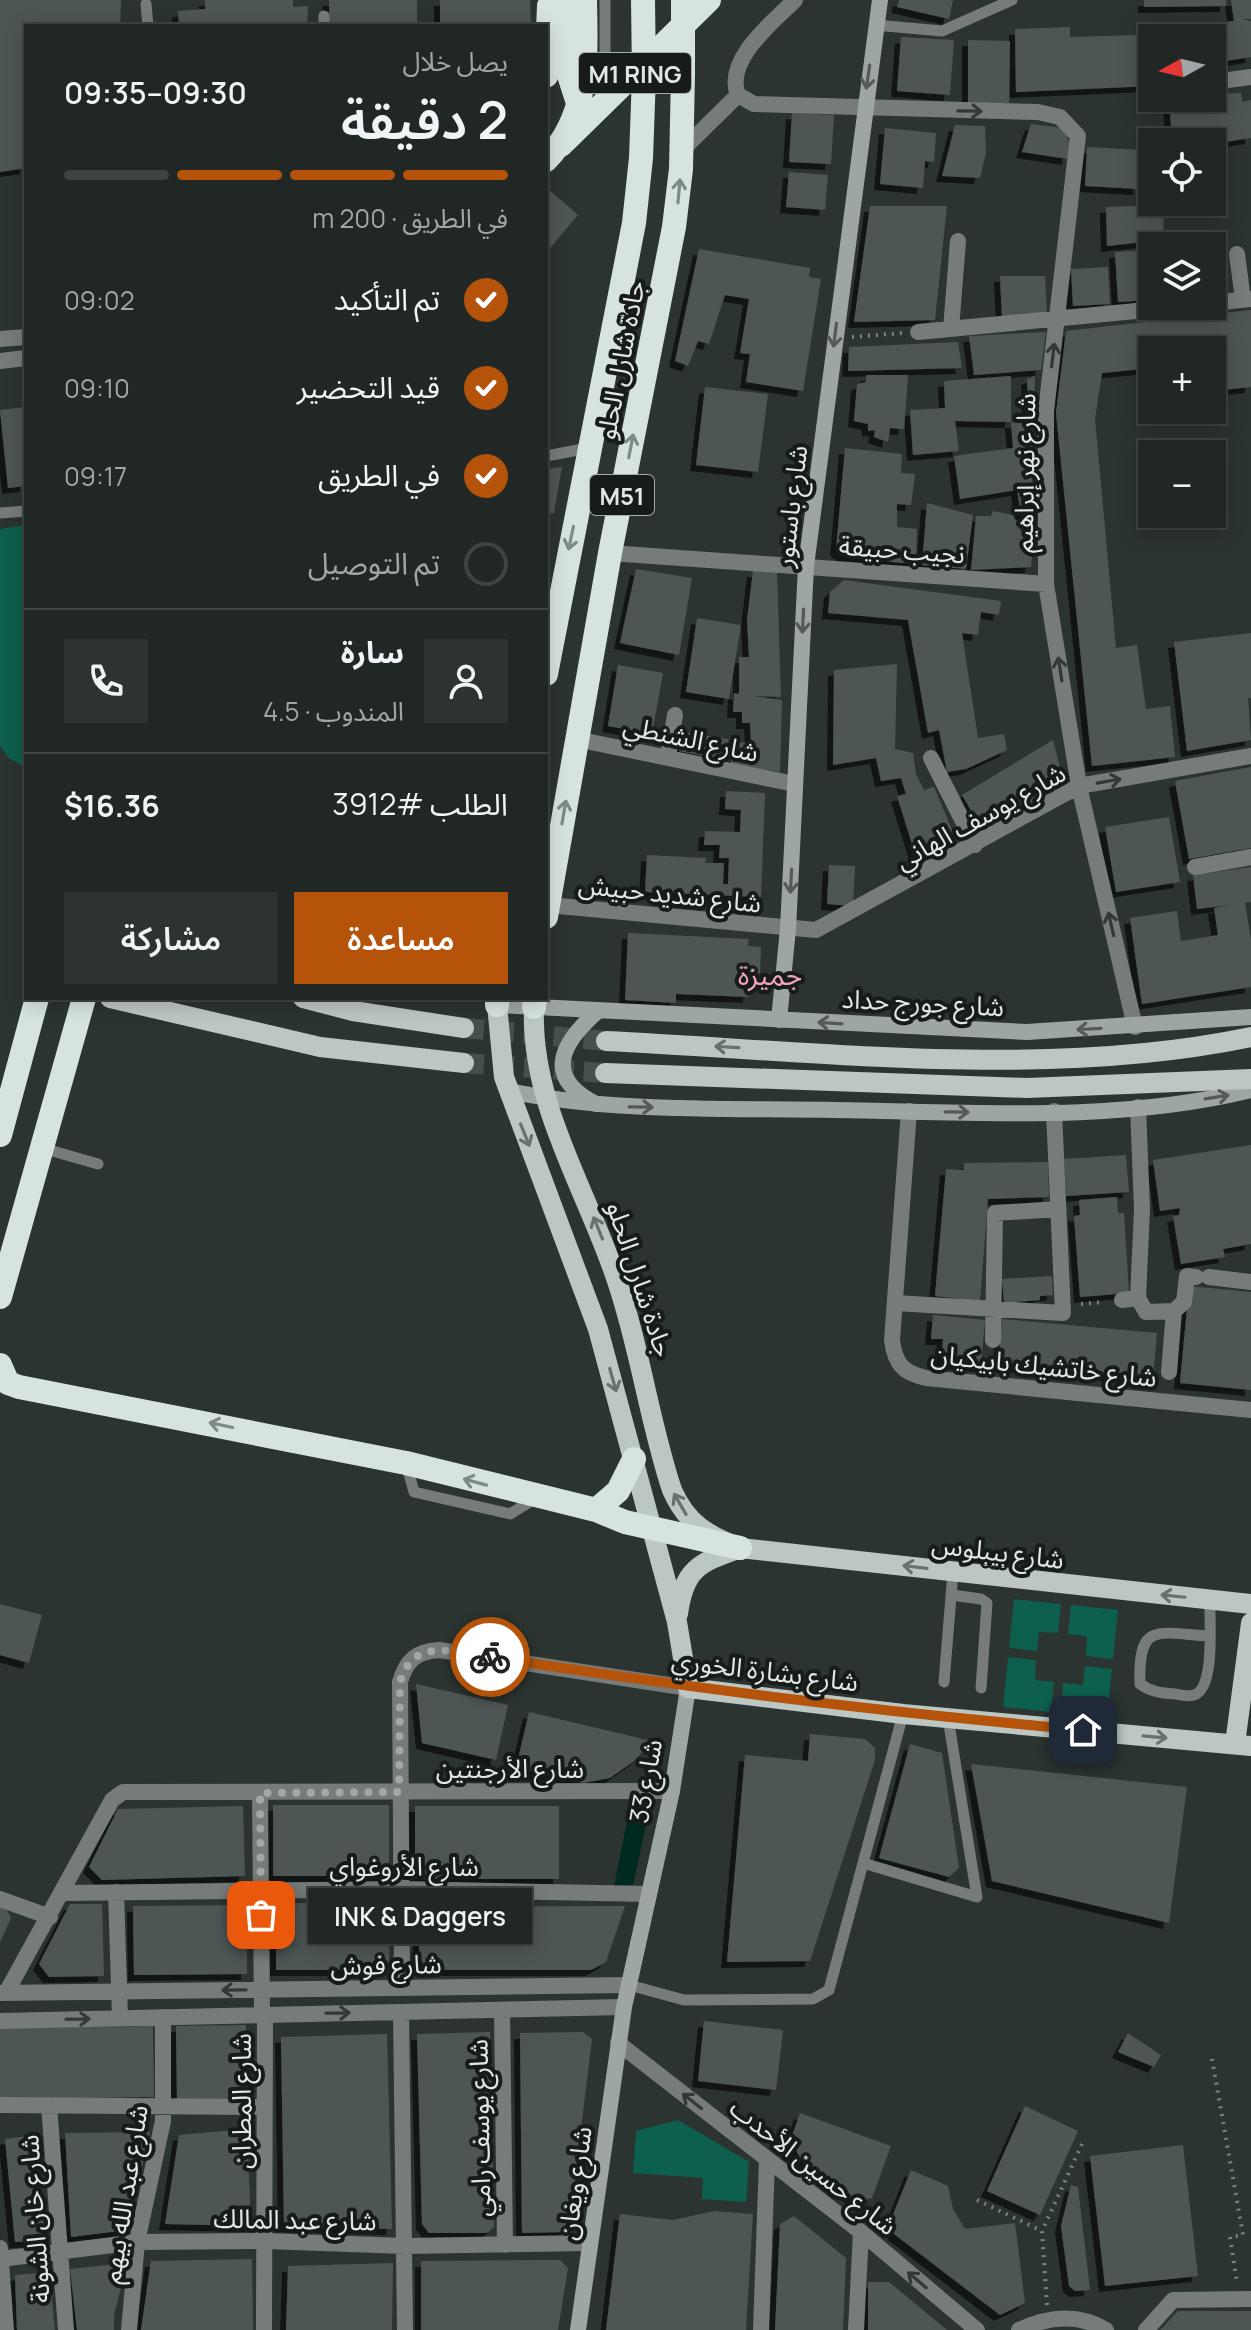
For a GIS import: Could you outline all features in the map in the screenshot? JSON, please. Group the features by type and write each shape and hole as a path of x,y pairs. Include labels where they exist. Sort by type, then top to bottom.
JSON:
{"highway":[{"path":"548,24 549,0"},
{"path":"563,0 569,75 585,104"},
{"path":"553,152 585,104 585,0"},
{"name":"جادة شارل الحلو","path":"548,648 552,597 589,448 632,236 641,158 643,0"},
{"name":"جادة شارل الحلو","path":"548,905 610,553 674,227 681,151 683,0"},
{"name":"M1 RING","path":"585,104 709,0"},
{"path":"0,1135 36,1000"},
{"path":"0,1297 83,1000"},
{"path":"0,1365 8,1383 19,1387 406,1463 536,1498 596,1510 652,1529 740,1548"},
{"path":"596,1510 618,1491 634,1459"}],"main road":[{"path":"119,1000 320,1047 464,1063"},
{"path":"311,1000 353,1011 464,1028"},
{"path":"497,1002 499,1048 509,1091 577,1266 652,1529"},
{"name":"جادة شارل الحلو","path":"535,1002 534,1052 544,1098 617,1279 672,1490 685,1514 705,1535 740,1548"},
{"name":"شارع جورج حداد","path":"606,1041 998,1060 1112,1056 1251,1037"},
{"path":"605,1073 1027,1088 1251,1079"},
{"name":"شارع 33","path":"652,1529 677,1622 688,1688"},
{"path":"677,1622 681,1591 691,1573 711,1559 740,1548"},
{"name":"شارع بيبلوس","path":"740,1548 1251,1604"},
{"path":"1243,1745 1251,1623"},
{"name":"شارع بشارة الخوري","path":"688,1688 903,1714 1243,1745"}],"street":[{"path":"681,151 738,95 735,76 753,43 795,0"},
{"name":"شارع باستور","path":"779,1020 788,929 806,566 880,0"},
{"path":"1226,80 1251,77"},
{"name":"شارع نهر إبراهيم","path":"738,95 754,104 1038,112 1069,122 1078,136 1046,411 1046,584 1079,786 1135,1027"},
{"path":"951,329 958,241"},
{"path":"1226,301 1247,299 1237,254"},
{"path":"918,332 1138,312"},
{"path":"0,339 24,337"},
{"path":"0,361 24,358"},
{"name":"نجيب حبيقة","path":"610,553 1046,584"},
{"path":"668,757 675,715"},
{"name":"شارع الشنطي","path":"576,739 795,784"},
{"name":"شارع يوسف الهاني","path":"788,929 816,930 830,926 1079,786 1251,756"},
{"path":"931,758 975,845"},
{"path":"1195,867 1251,857"},
{"name":"شارع شديد حبيش","path":"548,911 788,929"},
{"name":"شارع جورج حداد","path":"497,1002 1027,1032 1251,1017"},
{"path":"599,1010 567,1043 564,1069 576,1091 601,1106"},
{"path":"509,1091 601,1106 1054,1111 1138,1107 1251,1090"},
{"path":"1138,1107 1142,1209 1130,1299 1146,1312 1174,1311 1184,1302 1187,1276 1251,1282"},
{"name":"شارع خاتشيك بابيكيان","path":"909,1111 894,1357 911,1375 1251,1410"},
{"path":"895,1303 1063,1313 1054,1111"},
{"path":"993,1340 995,1213 1058,1209"},
{"path":"1169,1372 1174,1311"},
{"name":"شارع بشارة الخوري","path":"399,1792 400,1682 404,1668 419,1653 439,1650 688,1688"},
{"name":"شارع 33","path":"618,2043 672,1791 688,1688"},
{"name":"شارع الأرجنتين","path":"64,1893 112,1800 123,1792 672,1791"},
{"path":"399,1792 402,1988"},
{"name":"شارع المطران","path":"260,1793 266,2241 264,2330"},
{"name":"شارع الأروغواي","path":"64,1893 401,1889 649,1894"},
{"path":"116,1892 120,2018"},
{"path":"3,1993 64,1893"},
{"path":"0,1899 50,1917"},
{"name":"شارع فوش","path":"3,1993 629,1985"},
{"name":"شارع فوش","path":"0,2021 624,2007"},
{"name":"شارع يوسف رامي","path":"502,2010 505,2245"},
{"path":"401,2012 405,2330"},
{"name":"شارع عبد الله بيهم","path":"129,2330 137,2242 163,2106 163,2017"},
{"name":"شارع حسين الأحدب","path":"618,2043 861,2232 977,2330"},
{"name":"شارع ويغان","path":"578,2330 618,2043"},
{"path":"0,2105 265,2107"},
{"name":"شارع خان الشونة","path":"49,2105 66,2330"},
{"path":"761,2330 767,2159"},
{"path":"856,2330 861,2232"},
{"name":"شارع عبد المالك","path":"0,2258 137,2242 266,2241 405,2246 590,2243"},
{"path":"0,2248 6,2330"},
{"path":"1146,2330 1173,2300 1251,2299"},
{"path":"1019,2330 1046,2319 1075,2318 1106,2330"}],"lane":[{"path":"585,104 605,59 605,0"},
{"path":"875,25 942,31 1012,0"},
{"path":"146,4 148,24"},
{"path":"548,456 589,448"},
{"path":"0,513 24,511"},
{"path":"42,1148 98,1164"},
{"path":"944,1682 953,1572"},
{"path":"952,1595 981,1599 987,1603 981,1688"},
{"path":"1209,1636 1163,1633 1148,1636 1140,1646 1140,1684 1149,1691 1194,1695 1203,1688 1209,1673 1210,1600"},
{"path":"629,1985 684,2000 813,1999 829,1990 903,1714"},
{"path":"863,1863 977,1897 948,1718"}],"path":[{"path":"834,338 918,332"},
{"path":"1062,1305 1130,1299"},
{"path":"1212,2059 1243,2235 1230,2237 1238,2285 1215,2287 1216,2299"},
{"path":"1047,2300 1042,2231 1082,2144"},
{"path":"977,2200 1042,2231"}],"shaded area":[{"path":"24,525 24,767 9,758 0,746 0,529"},
{"path":"1014,1599 1061,1604 1058,1633 1039,1632 1037,1651 1009,1648"},
{"path":"1071,1605 1118,1610 1113,1659 1086,1656 1087,1636 1068,1634"},
{"path":"1008,1657 1036,1660 1035,1680 1054,1682 1051,1712 1003,1707"},
{"path":"1085,1666 1112,1669 1107,1717 1061,1712 1063,1683 1083,1685"},
{"path":"630,1807 650,1807 633,1885 614,1886"},
{"path":"678,2120 749,2162 746,2202 702,2199 703,2178 633,2173 636,2131"}],"building":[{"path":"0,0 121,0 120,24 24,24 24,168 0,172"},
{"path":"205,0 293,0 293,7 308,6 307,24 179,24 178,11 205,9"},
{"path":"329,0 417,0 417,24 329,24"},
{"path":"440,0 530,0 531,24 440,24"},
{"path":"899,0 953,0 949,19 897,7"},
{"path":"1144,0 1226,0 1226,6 1144,7"},
{"path":"1231,0 1251,0 1251,19 1242,19 1251,21 1251,57 1226,61 1226,24 1209,24 1234,21"},
{"path":"1070,27 1070,37 1138,35 1138,87 1016,92 1015,29"},
{"path":"901,37 954,40 950,95 897,91"},
{"path":"968,40 1010,41 1009,103 968,103"},
{"path":"1241,93 1242,102 1251,100 1251,138 1226,142 1226,128 1171,128 1170,112 1226,112 1226,94"},
{"path":"792,113 834,115 831,164 789,162"},
{"path":"1031,124 1063,128 1070,144 1068,159 1022,152"},
{"path":"955,125 985,126 986,153 980,178 942,176"},
{"path":"885,128 936,133 934,162 925,161 923,188 880,184"},
{"path":"1087,147 1138,150 1138,189 1085,186"},
{"path":"789,172 828,175 825,210 786,207"},
{"path":"548,189 578,215 548,251"},
{"path":"870,206 947,206 935,320 854,322"},
{"path":"1138,206 1138,216 1164,216 1163,232 1138,232 1138,243 1107,246 1106,207"},
{"path":"699,249 810,268 809,277 821,279 803,391 746,382 750,354 740,353 749,299 725,295 709,344 698,341 688,366 675,361"},
{"path":"1138,251 1138,301 1118,302 1115,252"},
{"path":"1108,267 1110,304 1073,306 1071,269"},
{"path":"1000,276 1045,276 1047,315 1002,318"},
{"path":"1251,310 1251,387 1226,390 1226,336 1138,336 1138,369 1102,373 1095,419 1116,648 1137,645 1146,709 1170,706 1175,757 1092,766 1056,413 1066,331 1163,320 1226,320 1226,313"},
{"path":"1046,332 1041,370 974,375 969,336"},
{"path":"958,342 962,368 848,371 849,347"},
{"path":"866,375 908,375 904,429 890,428 888,442 874,437 875,430 868,431 868,424 854,421 857,384 866,382"},
{"path":"1011,376 1011,422 955,421 959,451 913,455 910,410 945,408 944,381"},
{"path":"1035,376 1031,512 1021,514 1017,490 960,499 954,456 1013,448 1011,422 1029,424 1027,379"},
{"path":"705,387 768,394 758,472 696,465"},
{"path":"24,407 24,486 8,488 0,410"},
{"path":"845,448 902,454 901,473 915,474 911,505 897,504 897,527 917,529 916,564 847,558 836,550"},
{"path":"562,467 554,513 548,514 548,469"},
{"path":"927,503 973,515 966,569 922,565"},
{"path":"993,511 1013,515 1024,538 1034,539 1031,567 971,570 976,516 991,516"},
{"path":"636,569 692,578 679,655 620,643"},
{"path":"753,571 777,571 781,697 752,696 782,700 780,772 731,764 730,742 751,743 750,723 742,723 742,712 733,712 734,693 739,694 739,657 749,657 747,620"},
{"path":"844,580 1001,601 999,615 981,612 978,635 962,633 978,738 1004,734 1007,750 966,769 947,772 939,730 928,733 908,620 828,613 830,592"},
{"path":"697,618 741,625 729,699 686,692"},
{"path":"1251,633 1251,698 1248,698 1251,740 1187,751 1174,642"},
{"path":"897,664 895,749 913,753 916,774 924,790 934,787 957,842 918,863 897,796 906,794 901,778 881,781 876,758 833,765 834,670"},
{"path":"618,665 663,673 652,734 608,726"},
{"path":"681,732 728,739 729,761 679,751"},
{"path":"1053,740 1064,783 983,831 962,795"},
{"path":"1251,767 1251,848 1189,859 1175,781"},
{"path":"726,791 765,793 761,897 645,892 647,855 706,858 705,863 724,863 723,884 728,884 729,858 719,858 720,845 704,845 705,831 740,832 741,810 725,809"},
{"path":"1169,817 1180,882 1116,892 1105,827"},
{"path":"829,865 855,866 853,906 827,904"},
{"path":"1251,867 1251,902 1245,903 1251,940 1251,987 1142,1004 1130,918 1177,911 1181,941 1218,935 1214,908 1231,905 1197,909 1193,875"},
{"path":"628,933 749,939 748,946 761,947 760,973 750,973 749,997 676,994 676,1003 625,1000"},
{"path":"1251,1145 1251,1244 1223,1249 1225,1257 1181,1264 1173,1216 1179,1215 1180,1208 1160,1211 1153,1160"},
{"path":"1126,1155 1129,1192 1066,1196 1064,1159"},
{"path":"1048,1162 1049,1197 988,1199 980,1301 935,1296 946,1169 964,1170 964,1163"},
{"path":"1117,1197 1118,1213 1124,1213 1129,1293 1080,1297 1074,1216 1080,1215 1079,1200"},
{"path":"1052,1276 1053,1295 1040,1296 1040,1300 1004,1303 1002,1279"},
{"path":"1189,1286 1251,1292 1251,1390 1180,1383"},
{"path":"933,1315 985,1320 981,1366 941,1362 943,1339 931,1339"},
{"path":"1002,1319 1157,1333 1153,1379 998,1365"},
{"path":"0,1604 42,1615 29,1663 0,1655"},
{"path":"416,1684 508,1705 496,1760 422,1743"},
{"path":"529,1712 652,1741 634,1761 610,1778 583,1783 516,1768"},
{"path":"810,1734 865,1739 875,1748 875,1760 810,1961 727,1962 745,1755 808,1761"},
{"path":"910,1744 942,1753 959,1868 949,1877 879,1858"},
{"path":"971,1764 1187,1787 1169,1923 992,1881"},
{"path":"273,1805 389,1805 389,1876 273,1876"},
{"path":"243,1806 245,1876 102,1880 89,1867 118,1809"},
{"path":"415,1806 559,1806 559,1879 415,1879"},
{"path":"276,1903 390,1903 389,1970 276,1970"},
{"path":"70,1904 102,1904 104,1976 49,1977 39,1964"},
{"path":"247,1905 247,1974 134,1975 133,1906"},
{"path":"0,1906 5,1906 11,1918 0,1942"},
{"path":"625,1906 606,1962 591,1970 419,1970 419,1907"},
{"path":"704,2021 783,2030 776,2090 698,2081"},
{"path":"246,2025 246,2099 177,2099 176,2026"},
{"path":"153,2026 154,2097 0,2099 0,2028"},
{"path":"490,2032 494,2227 487,2233 429,2233 422,2224 417,2034"},
{"path":"583,2032 592,2039 569,2227 563,2232 522,2233 520,2033"},
{"path":"1128,2033 1161,2055 1154,2067 1118,2052"},
{"path":"387,2034 392,2229 284,2226 281,2037"},
{"path":"1025,2106 1078,2131 1040,2215 987,2191"},
{"path":"800,2113 891,2146 872,2198 858,2202 800,2158 791,2139"},
{"path":"247,2129 251,2226 165,2224 179,2135"},
{"path":"150,2132 127,2230 71,2237 65,2133"},
{"path":"35,2135 45,2241 15,2242 5,2139"},
{"path":"1183,2145 1198,2276 1105,2286 1090,2156"},
{"path":"911,2170 948,2186 953,2209 965,2229 1015,2223 1025,2303 1000,2315 894,2234 892,2217"},
{"path":"1071,2185 1078,2187 1090,2290 1075,2291 1069,2286 1061,2226"},
{"path":"714,2211 753,2214 746,2330 606,2330 620,2214 673,2220"},
{"path":"794,2216 846,2258 843,2330 775,2330 780,2224"},
{"path":"252,2259 253,2330 141,2330 151,2261"},
{"path":"560,2260 568,2268 558,2330 421,2330 421,2261"},
{"path":"393,2263 392,2330 286,2330 288,2266"},
{"path":"116,2264 126,2269 114,2314 114,2330 77,2330 70,2269"},
{"path":"49,2272 55,2330 17,2330 15,2275"},
{"path":"868,2282 889,2282 947,2330 868,2330"},
{"path":"1178,2311 1251,2311 1251,2330 1160,2330"}],"tunnel":[{"path":"464,1028 606,1041"},
{"path":"464,1063 605,1073"}],"way so far":[{"path":"261,1915 260,1793 399,1792 400,1682 404,1668 419,1653 428,1650 490,1657"}],"place":[{"name":"INK & Daggers","path":"261,1915"}],"district":[{"name":"جميزة","path":"770,974"}],"route":[{"path":"490,1657 688,1688 903,1714 1083,1730"}]}
